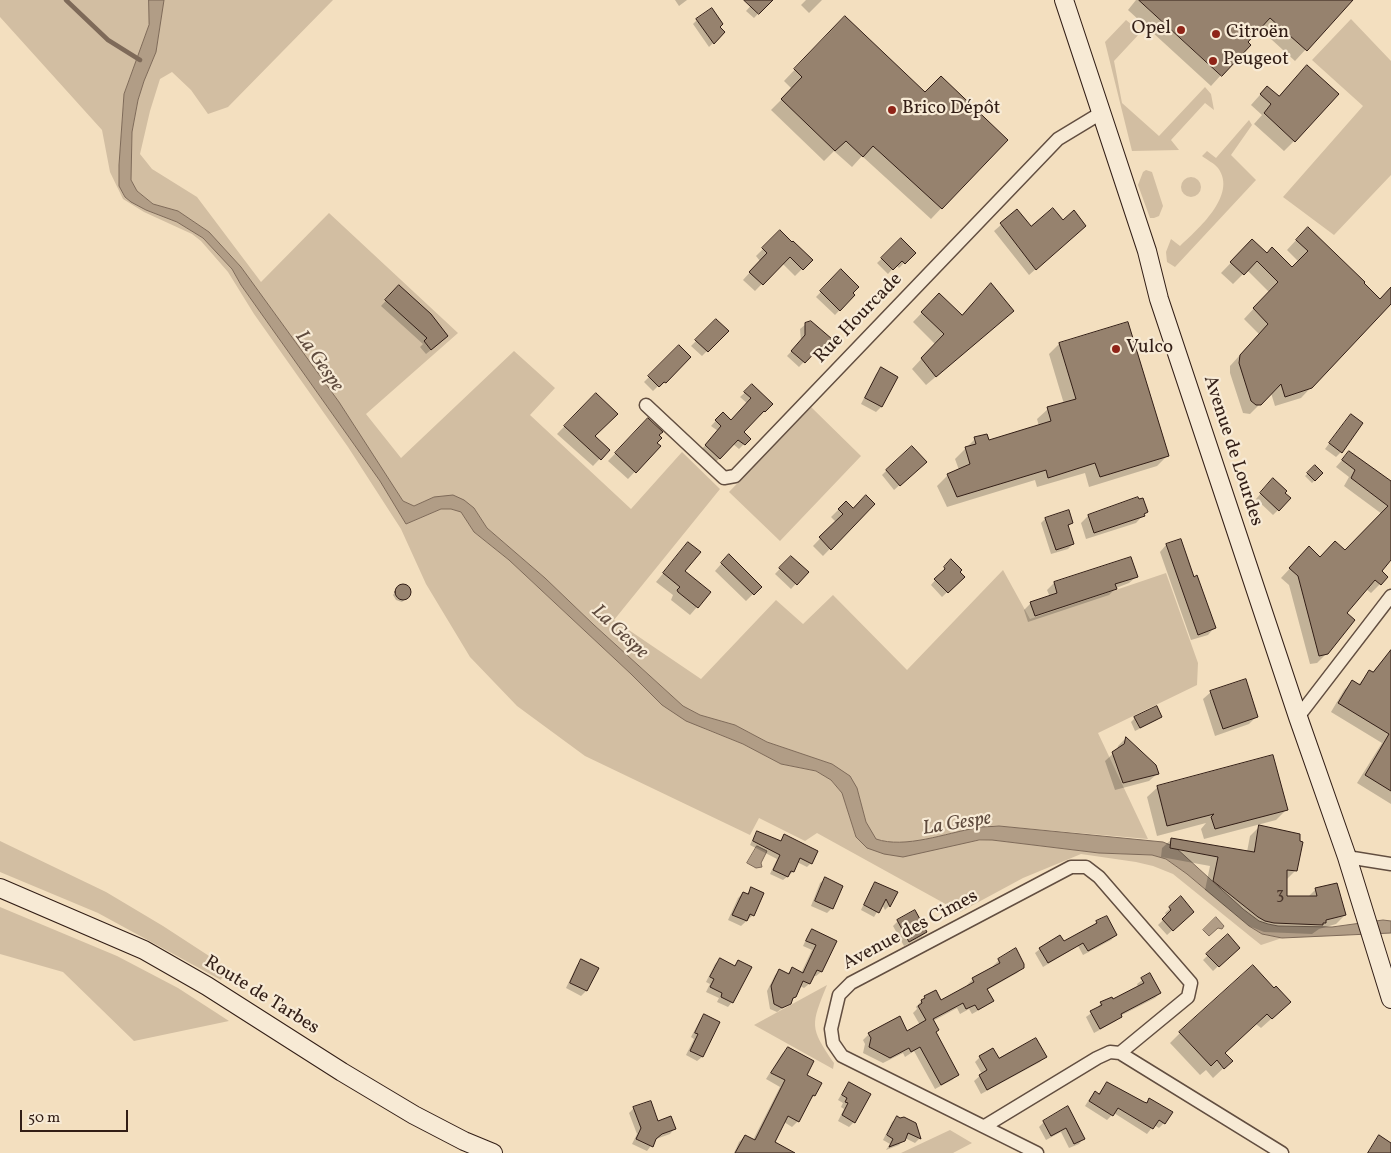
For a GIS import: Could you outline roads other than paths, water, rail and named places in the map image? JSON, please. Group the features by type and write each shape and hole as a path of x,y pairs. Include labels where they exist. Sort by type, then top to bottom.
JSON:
{"main road":[{"name":"Avenue de Lourdes","path":"1064,0 1146,251 1159,299 1298,717 1347,857 1391,999"},
{"name":"Route de Tarbes","path":"0,888 144,950 207,986 342,1072 414,1115 464,1141 493,1153"}],"street":[{"name":"Rue Hourcade","path":"646,405 724,478 735,476 1058,139 1101,113"},
{"path":"1298,717 1391,596"},
{"path":"1347,857 1391,864"},
{"name":"Avenue des Cimes","path":"1086,867 1099,877 1191,983 1188,997 1120,1053 1110,1052 1097,1058 985,1126 842,1056 833,1043 831,1029 839,995 851,982 1071,868 1086,867"},
{"path":"1120,1053 1282,1153"},
{"path":"985,1126 1037,1153"}],"waterway":[{"path":"66,0 108,40 140,60"}],"place":[{"name":"Opel","path":"1181,30"},
{"name":"Citroën","path":"1216,34"},
{"name":"Peugeot","path":"1213,61"},
{"name":"Brico Dépôt","path":"892,110"},
{"name":"Vulco","path":"1116,349"}],"water label":[{"name":"La Gespe","path":"318,362"},
{"name":"La Gespe","path":"619,633"},
{"name":"La Gespe","path":"957,825"}]}
